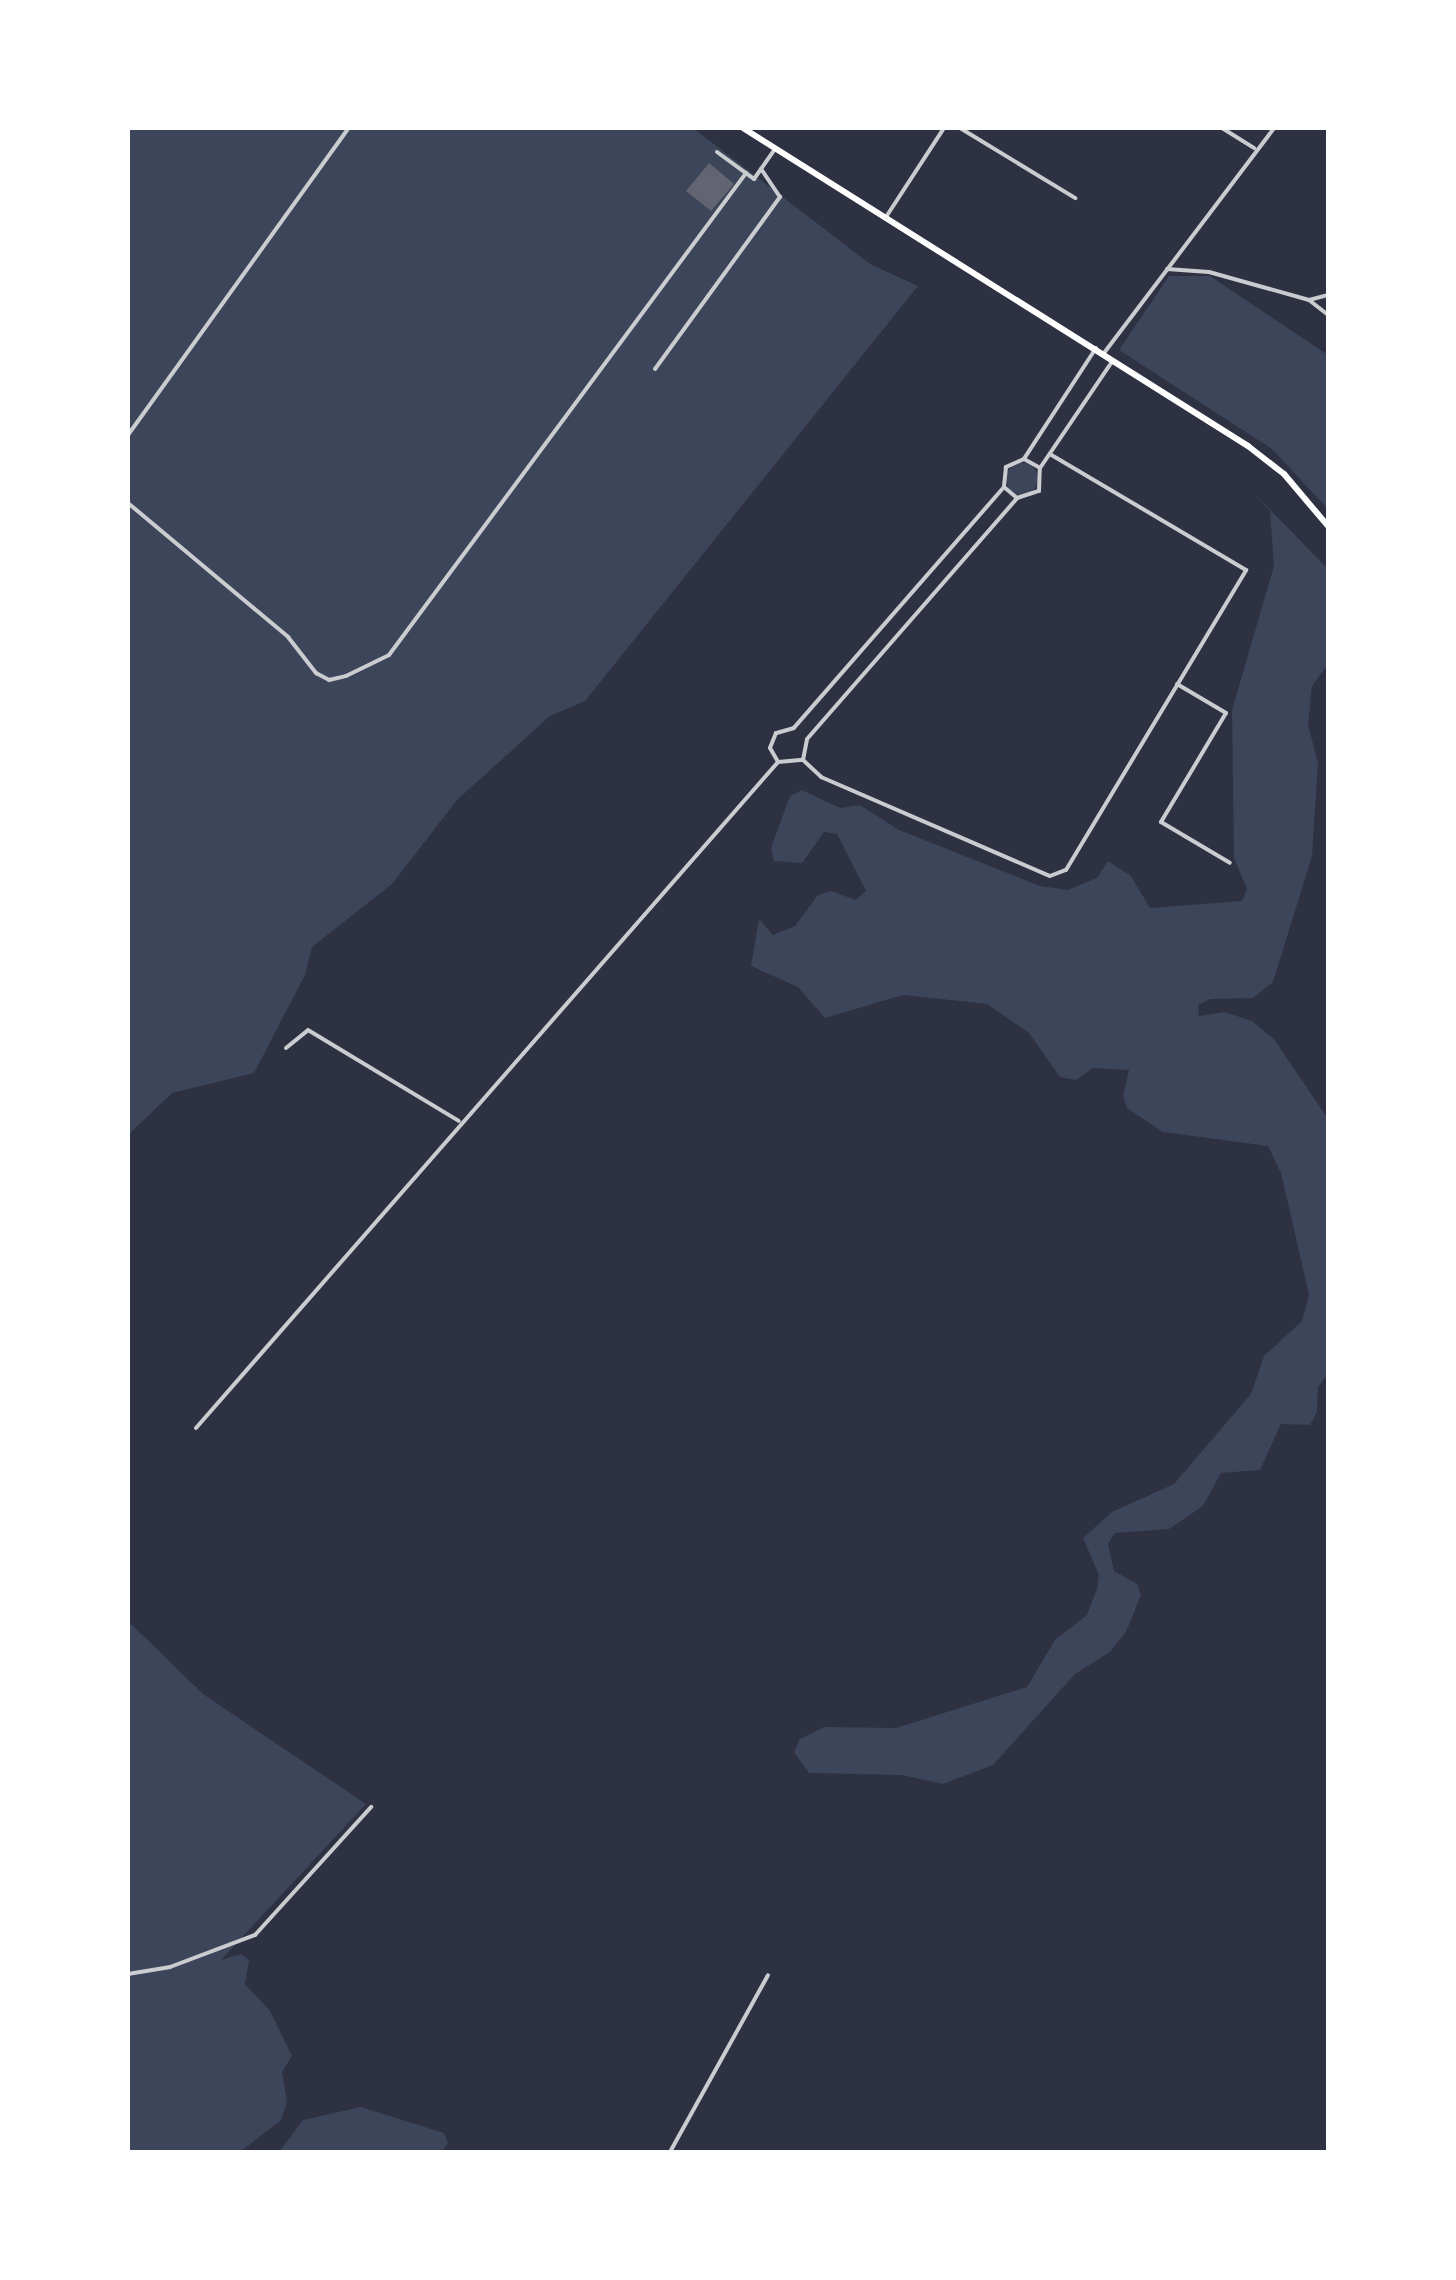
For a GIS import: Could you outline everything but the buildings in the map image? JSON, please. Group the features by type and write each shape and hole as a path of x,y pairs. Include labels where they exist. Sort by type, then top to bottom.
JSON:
{"main road":[{"path":"743,128 1271,461 1328,526"}],"street":[{"path":"128,435 349,128"},
{"path":"886,216 944,128"},
{"path":"960,128 1075,198"},
{"path":"1222,128 1254,148"},
{"path":"778,762 772,738 794,728 1004,487 1006,467 1024,459 1100,350 1166,269 1254,148 1274,128"},
{"path":"717,152 754,179 775,148"},
{"path":"655,369 780,197 761,169"},
{"path":"128,503 288,637 316,673 329,680 346,676 389,654 746,173"},
{"path":"1166,269 1209,272 1309,300 1328,315"},
{"path":"1309,300 1328,296"},
{"path":"803,760 807,739 1017,498 1038,491 1040,468 1114,359"},
{"path":"196,1428 459,1121 778,762 803,760 821,778 1056,876 1246,570 1050,454"},
{"path":"1024,459 1040,468"},
{"path":"1004,487 1017,498"},
{"path":"1177,684 1226,714 1161,822 1230,863"},
{"path":"794,728 807,739"},
{"path":"286,1048 308,1030 459,1121"},
{"path":"128,1974 170,1967 254,1935 371,1807"},
{"path":"670,2152 768,1975"}],"shaded area":[{"path":"128,128 693,128 870,264 918,286 585,701 550,716 457,800 392,884 312,947 305,975 254,1073 172,1093 128,1135"},
{"path":"1169,276 1210,276 1328,355 1328,509 1272,449 1119,350"},
{"path":"1022,463 1033,468 1038,479 1033,490 1022,495 1011,490 1006,479 1011,468"},
{"path":"1253,492 1328,569 1328,664 1312,686 1308,724 1318,764 1312,856 1273,982 1253,998 1210,999 1198,1005 1199,1016 1225,1012 1252,1021 1274,1039 1328,1119 1328,1374 1318,1387 1317,1412 1310,1425 1281,1424 1260,1470 1221,1473 1203,1506 1169,1529 1115,1533 1108,1544 1114,1571 1137,1584 1141,1595 1126,1632 1110,1652 1075,1674 993,1765 943,1784 902,1775 809,1773 794,1752 800,1739 824,1727 896,1728 1027,1687 1055,1640 1087,1615 1097,1589 1099,1575 1083,1538 1112,1512 1174,1484 1251,1394 1264,1356 1302,1321 1309,1295 1281,1173 1268,1146 1163,1132 1127,1108 1123,1096 1129,1070 1093,1068 1076,1080 1060,1077 1029,1033 987,1004 903,995 825,1018 798,987 751,966 759,919 773,935 795,926 818,895 831,891 856,900 866,891 837,834 824,832 802,863 774,861 771,848 790,796 802,790 840,808 860,805 899,830 1040,886 1068,890 1097,878 1108,861 1131,876 1150,908 1242,901 1247,889 1234,858 1232,710 1274,566 1270,511"},
{"path":"128,1621 203,1694 366,1804 221,1960 241,1954 249,1960 245,1984 270,2011 292,2056 282,2072 287,2102 281,2120 240,2152 128,2152"},
{"path":"361,2107 444,2133 448,2143 441,2152 279,2152 303,2120"}]}
